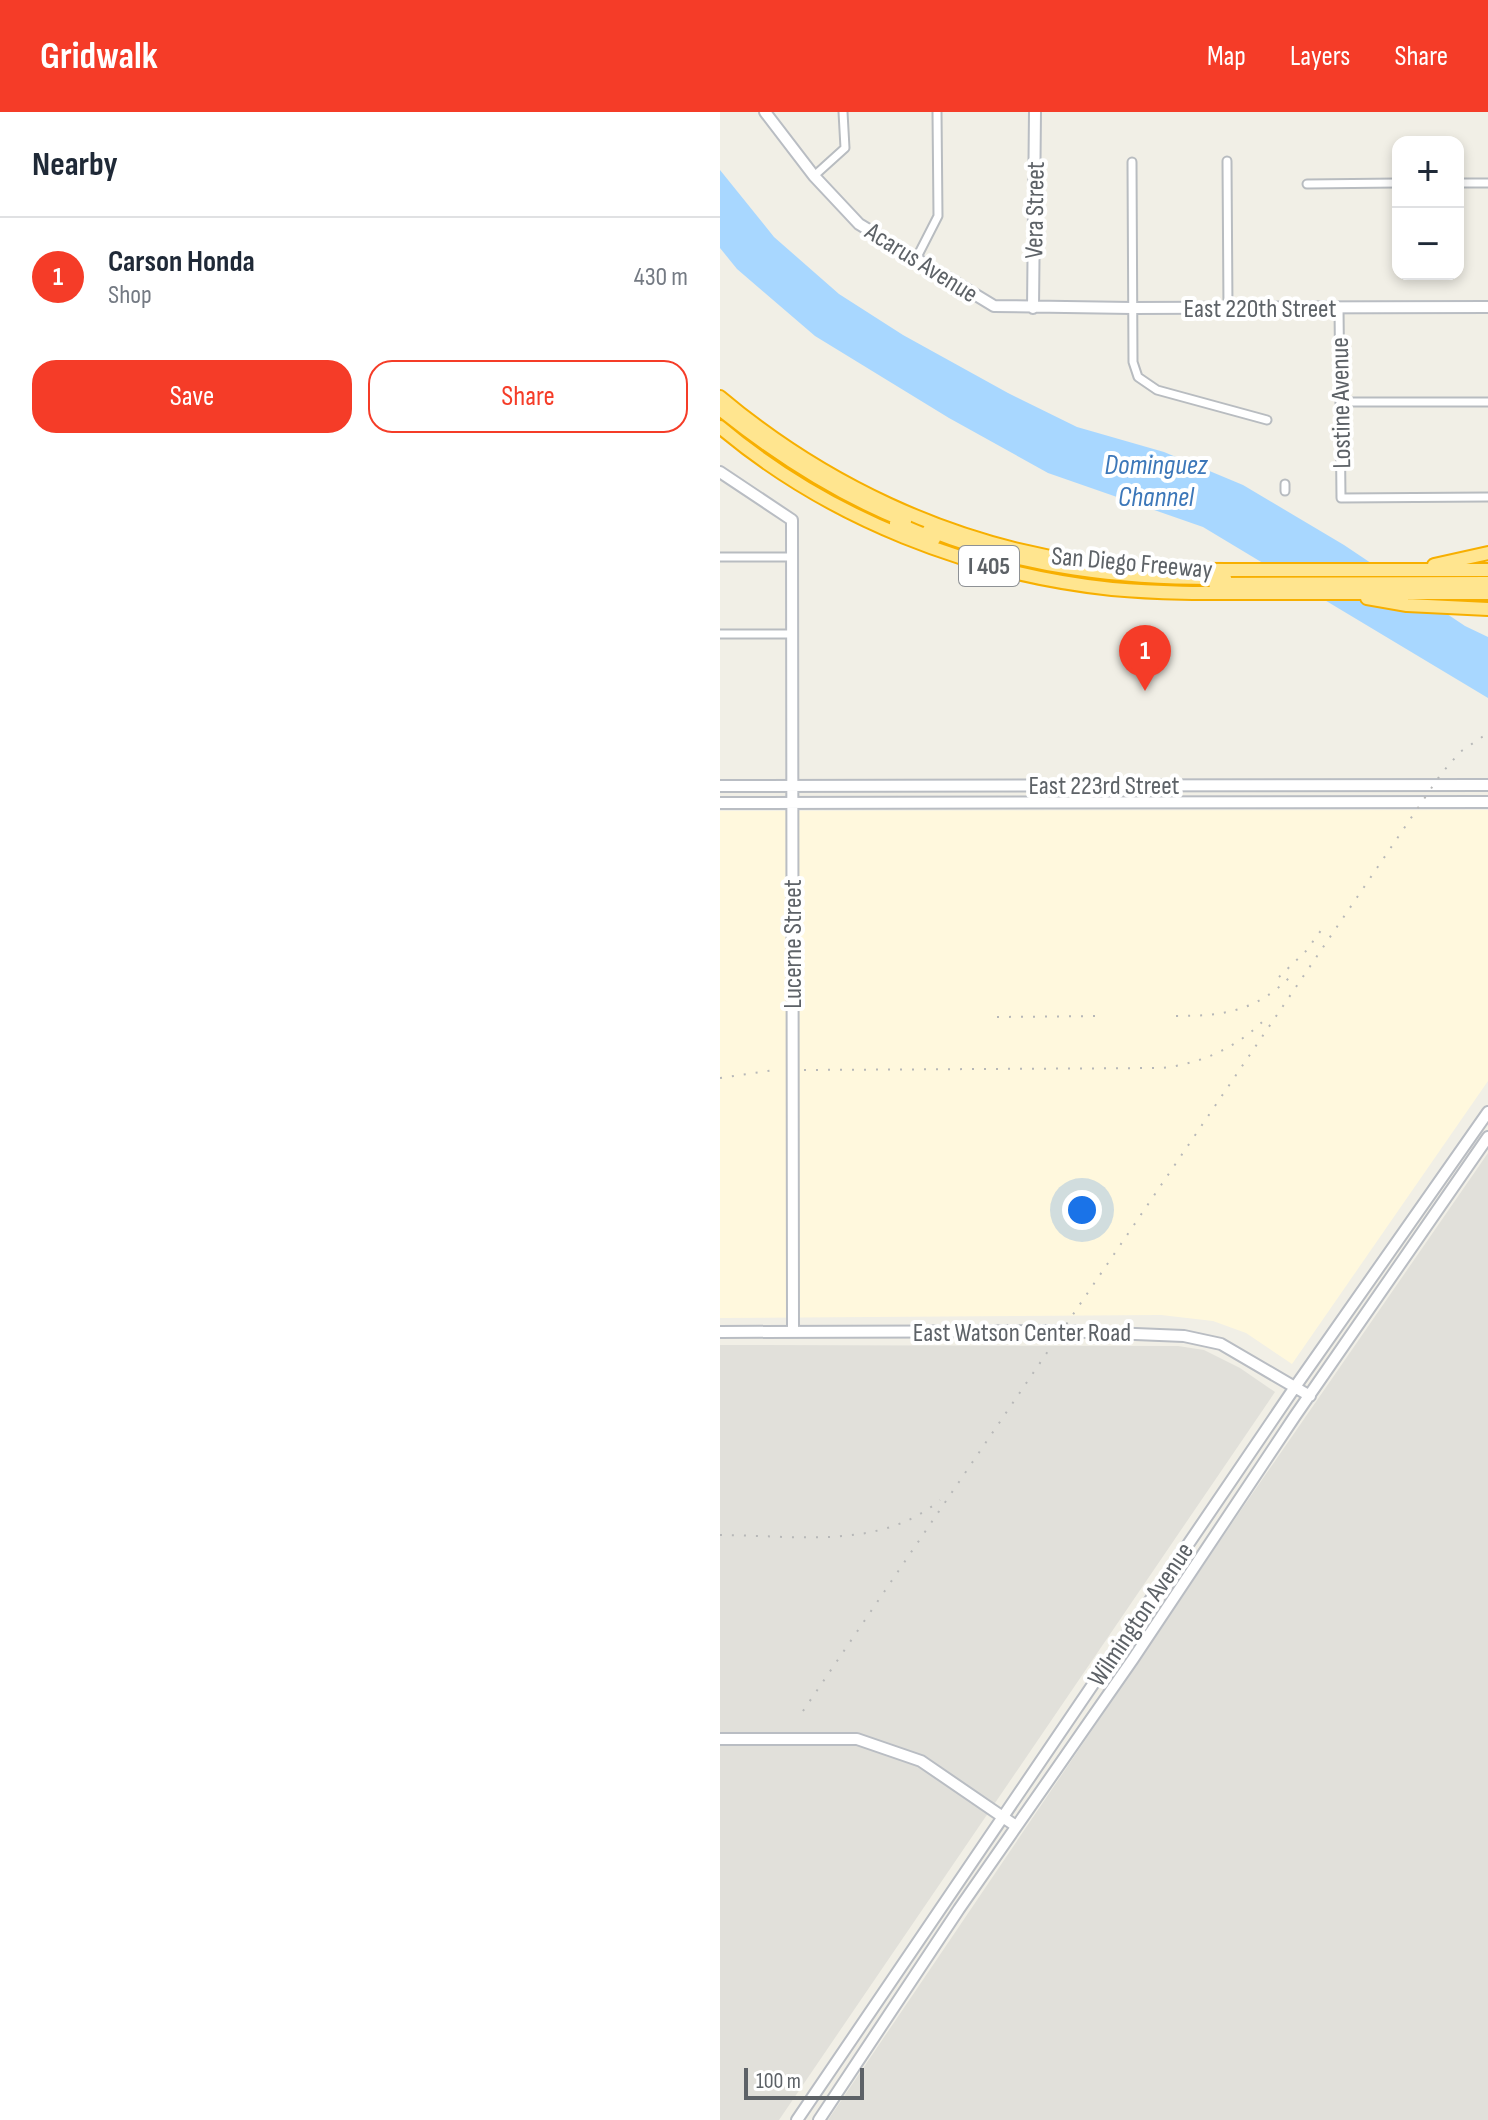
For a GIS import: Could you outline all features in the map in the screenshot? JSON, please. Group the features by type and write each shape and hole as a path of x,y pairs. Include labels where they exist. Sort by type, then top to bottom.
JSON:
{"highway":[{"name":"San Diego Freeway","path":"720,397 771,438 832,476 899,510 962,534 1032,553 1080,562 1149,569 1488,570"},
{"path":"720,409 752,435 822,480 890,515 972,546 1045,564 1107,574 1183,579 1488,581"},
{"path":"720,416 815,483 888,520 972,551 1027,566 1159,584 1270,581"},
{"name":"San Diego Freeway","path":"720,427 770,464 851,512 929,546 988,565 1057,581 1143,592 1488,593"},
{"path":"1412,570 1488,553"},
{"path":"1332,592 1407,605 1482,609"}],"main road":[{"name":"Acarus Avenue","path":"765,112 814,176 859,224 994,306 1033,308"},
{"name":"Vera Street","path":"1033,308 1035,112"},
{"name":"East 220th Street","path":"1033,308 1488,307"},
{"path":"721,474 792,520 791,557"},
{"name":"Lucerne Street","path":"791,557 793,1332"},
{"name":"East 223rd Street","path":"720,786 1488,785"},
{"name":"East 223rd Street","path":"720,803 1488,802"},
{"name":"Wilmington Avenue","path":"797,2120 1295,1387 1487,1116"},
{"name":"Wilmington Avenue","path":"819,2120 1016,1826 1137,1654 1488,1137"},
{"name":"East Watson Center Road","path":"720,1332 1062,1331 1184,1336 1221,1344 1310,1396"},
{"path":"720,1739 857,1739 921,1761 1016,1826"}],"street":[{"path":"814,176 845,148 843,112"},
{"path":"916,259 938,216 937,112"},
{"path":"1227,161 1228,308"},
{"path":"1132,162 1133,362 1138,377 1146,385 1267,420"},
{"path":"1307,184 1392,183"},
{"path":"1464,183 1488,183"},
{"name":"Lostine Avenue","path":"1339,308 1341,498 1488,497"},
{"path":"1340,402 1488,402"},
{"path":"720,557 791,557"},
{"path":"720,634 791,634"}],"shaded area":[{"path":"1488,810 1488,1081 1292,1364 1246,1333 1213,1321 1161,1315 720,1318 720,811"},
{"path":"1488,1153 1488,2120 828,2120 1239,1513"},
{"path":"720,1345 1178,1346 1204,1350 1240,1368 1275,1392 779,2120 720,2120"}],"water":[{"name":"Dominguez Channel","path":"720,170 774,237 839,294 903,335 1077,427 1164,452 1243,485 1344,545 1465,626 1488,637 1488,698 1203,527 1048,473 949,418 815,336 737,269 720,248"}],"railway":[{"path":"803,1711 1441,774 1460,752 1488,733"},
{"path":"1279,977 1306,951 1322,929"},
{"path":"1176,1016 1209,1015 1239,1009 1266,997 1292,975"},
{"path":"997,1017 1101,1016"},
{"path":"804,1070 1161,1068 1190,1063 1218,1052 1244,1037 1267,1017"},
{"path":"720,1078 774,1070"},
{"path":"720,1535 835,1537 863,1533 891,1527 916,1516 940,1500"}],"place":[{"name":"Carson Honda","path":"1145,691"}]}
